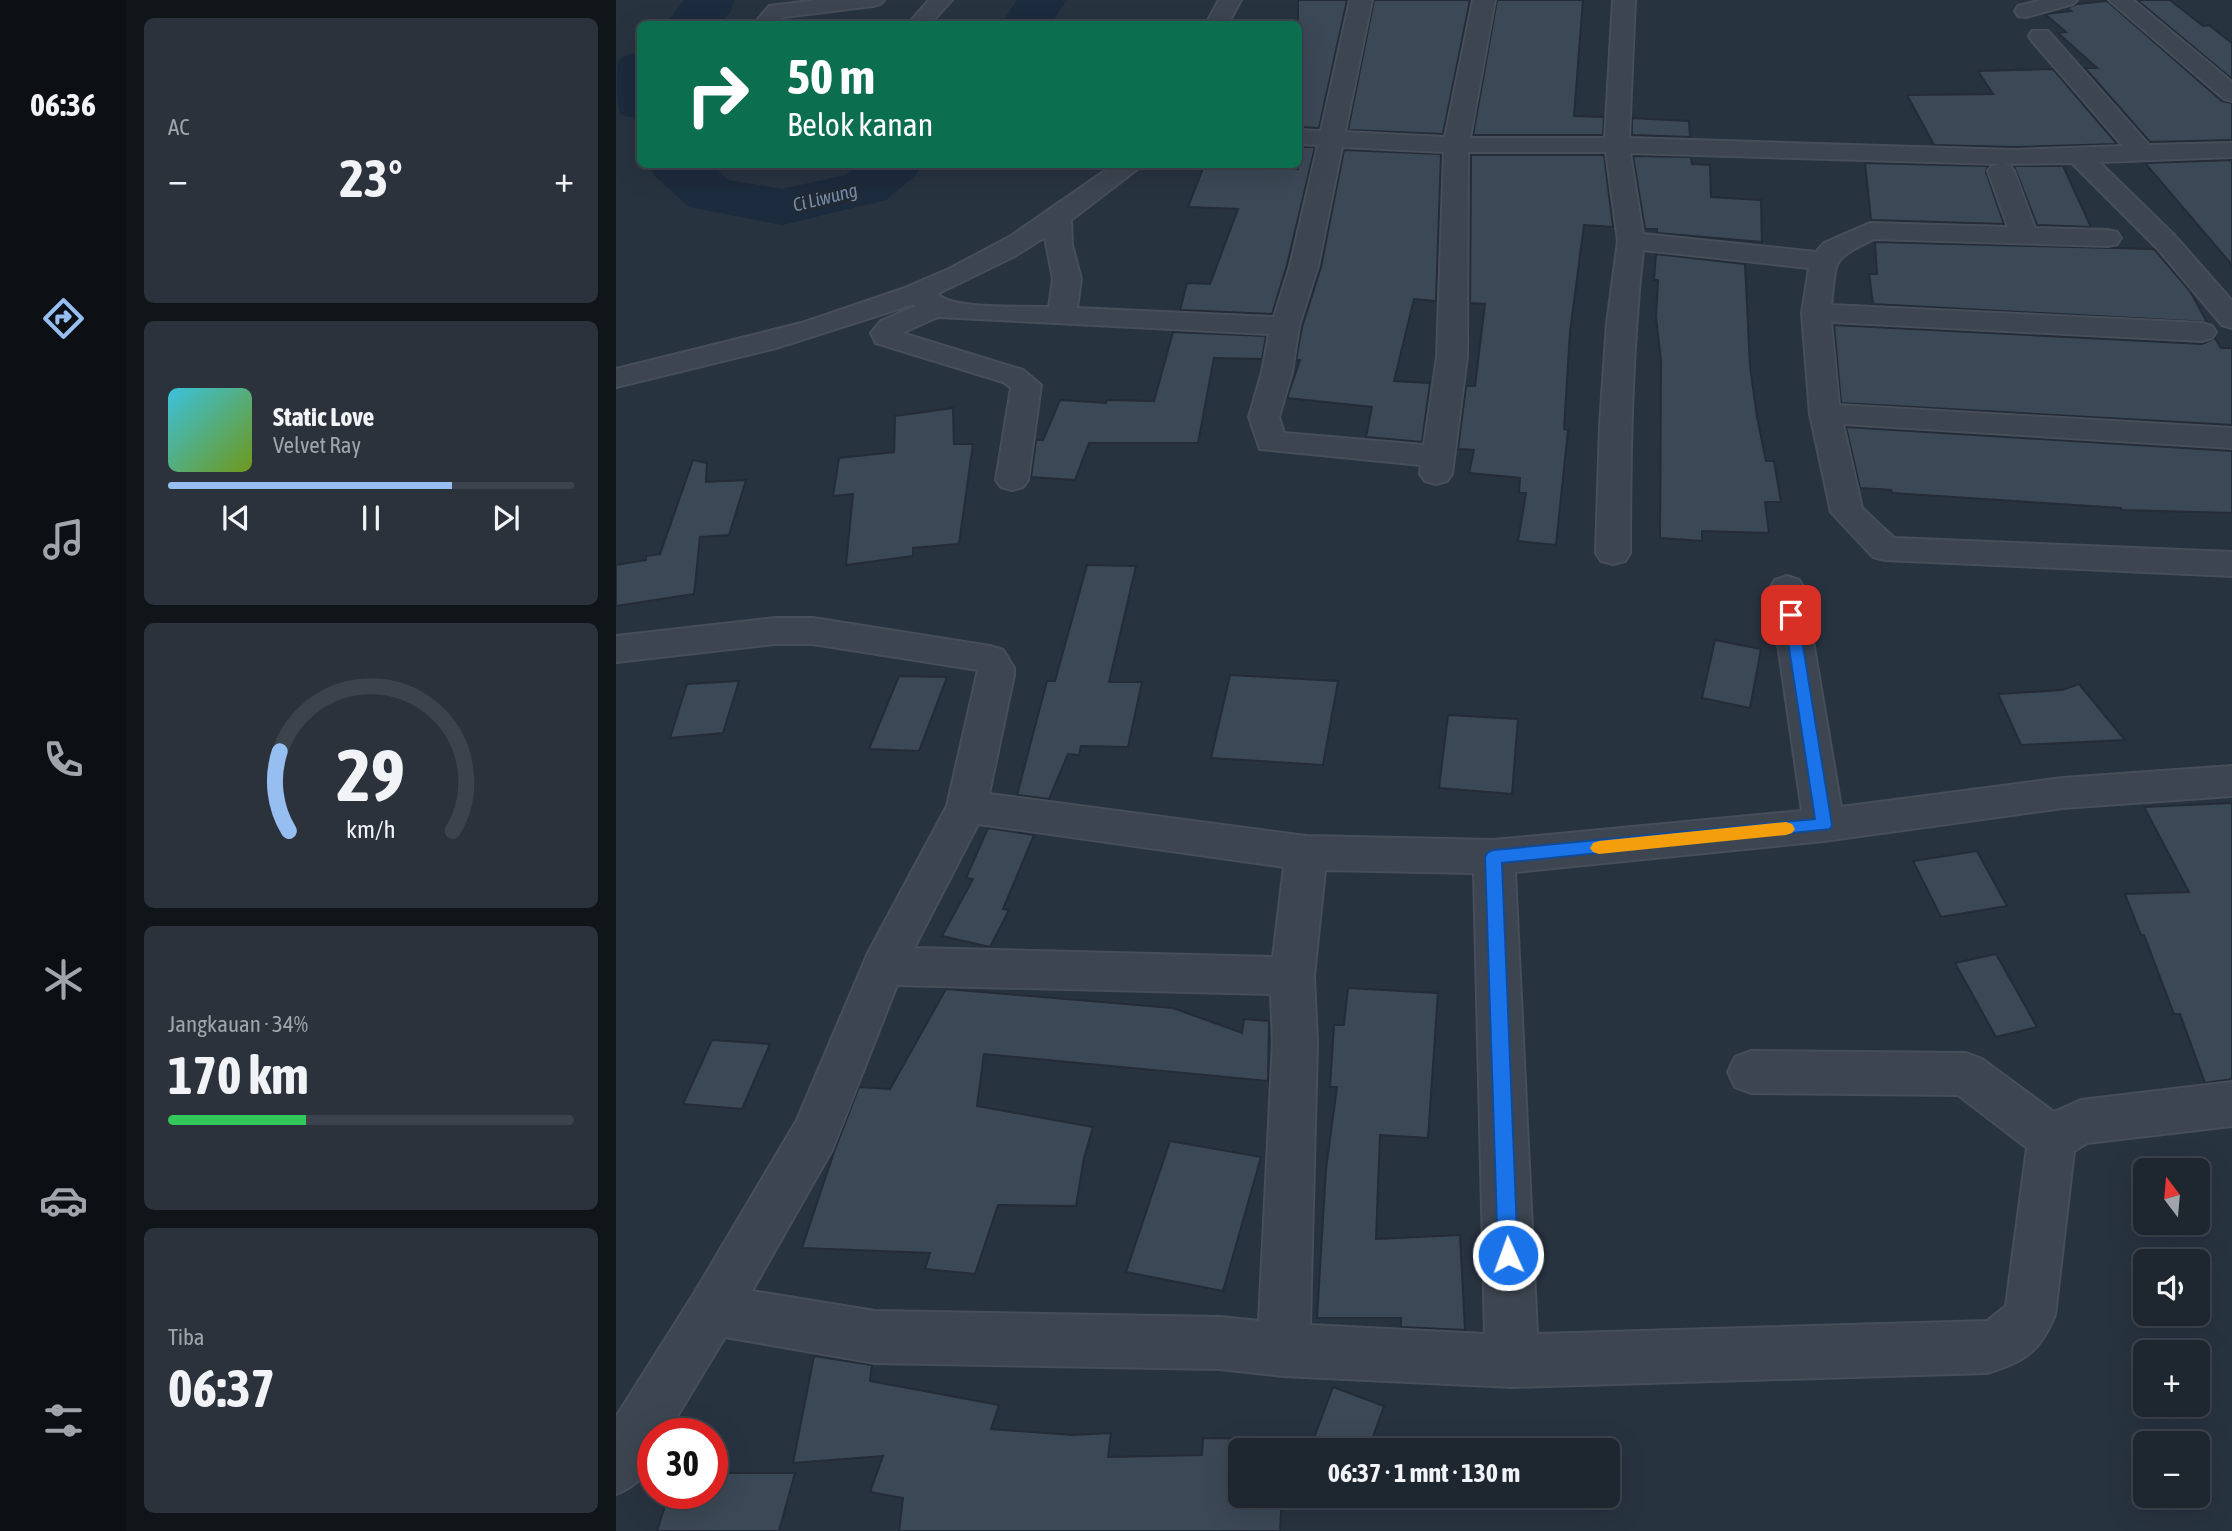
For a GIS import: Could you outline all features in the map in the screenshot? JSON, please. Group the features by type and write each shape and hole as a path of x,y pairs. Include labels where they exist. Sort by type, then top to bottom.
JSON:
{"street":[{"path":"775,12 873,0"},
{"path":"922,21 941,0"},
{"path":"1219,21 1230,0"},
{"path":"1361,0 1304,266 1284,326 1277,372 1264,417 1270,442 1438,465 1452,357 1456,145 1484,0"},
{"path":"1613,553 1621,323 1631,242 1617,145 1624,0"},
{"path":"2026,10 2066,0"},
{"path":"2120,0 2232,94"},
{"path":"2040,36 2143,154"},
{"path":"1302,136 1456,145 1617,145 2013,157 2232,150"},
{"path":"2079,156 2166,242 2230,313"},
{"path":"1012,480 1026,385 1013,376 886,337 885,332 926,300 1058,218 1127,168"},
{"path":"2001,171 2024,234"},
{"path":"1058,218 1059,245 1067,279 1062,315"},
{"path":"2108,239 2024,234 1870,231 1833,248 1823,261 1816,313 1825,414 1847,512 1885,549 2232,564"},
{"path":"1631,242 1823,261"},
{"path":"616,378 740,349 926,300 969,312 1284,326"},
{"path":"1816,313 2202,332"},
{"path":"1825,414 2232,438"},
{"path":"1787,588 1824,825"},
{"path":"616,649 775,631 813,631 990,659 996,668 967,807 883,966 815,1134 713,1310 616,1467"},
{"path":"967,807 1306,853 1494,857 1824,825 2063,793 2232,781"},
{"path":"1283,1350 1295,1042 1292,976 1306,853"},
{"path":"1494,857 1512,1361"},
{"path":"883,966 1292,976"},
{"path":"1751,1072 1966,1074 2052,1138"},
{"path":"2052,1138 2081,1122 2232,1104"},
{"path":"713,1310 875,1337 1220,1343 1283,1350 1512,1361 1987,1347 2005,1342 2020,1332 2030,1315 2052,1138"}],"building":[{"path":"1298,0 1347,0 1319,128 1302,127 1302,21 1298,21"},
{"path":"1374,0 1470,0 1443,134 1348,130"},
{"path":"1497,0 1583,0 1574,116 1604,117 1603,135 1473,135"},
{"path":"2137,0 2170,0 2203,26 2209,25 2232,43 2232,79"},
{"path":"2107,1 2222,101 2232,103 2232,140 2150,142 2085,68 2097,68 2058,33 2066,32 2045,14 2071,11 2067,8 2077,4"},
{"path":"2053,69 2117,144 2013,147 1934,145 1907,95 1993,94 1978,71"},
{"path":"1632,118 1689,121 1690,137 1632,135"},
{"path":"1302,147 1315,147 1287,265 1272,314 1180,310 1187,283 1210,284 1238,209 1188,207 1203,168 1302,168"},
{"path":"1344,150 1441,154 1436,301 1414,299 1394,381 1430,383 1422,442 1366,437 1372,407 1287,398 1300,360 1296,360 1302,327 1321,267"},
{"path":"1471,155 1604,155 1613,227 1584,225 1570,332 1564,429 1568,430 1556,545 1518,541 1526,493 1519,493 1520,478 1469,473 1474,450 1458,449 1466,386 1475,386 1485,304 1470,303"},
{"path":"1633,156 1691,157 1692,164 1710,165 1711,197 1761,200 1762,242 1657,233 1657,229 1645,229"},
{"path":"2232,160 2232,265 2145,163"},
{"path":"1865,163 1988,166 1986,172 2004,224 1871,220"},
{"path":"2014,166 2063,166 2091,227 2037,225"},
{"path":"1875,242 2154,249 2190,291 2207,322 1873,304 1869,274 1877,274"},
{"path":"1656,254 1745,264 1750,366 1757,417 1766,461 1774,461 1781,502 1765,502 1769,533 1702,531 1702,541 1660,538 1661,361 1656,317 1658,280 1654,280"},
{"path":"1834,325 2202,344 2215,338 2221,348 2232,348 2232,425 1841,403"},
{"path":"1173,332 1266,336 1262,359 1214,358 1198,443 1089,443 1075,480 1031,477 1036,440 1043,440 1060,400 1106,403 1107,400 1154,401"},
{"path":"953,408 954,444 973,444 959,544 913,548 913,556 846,565 853,494 833,496 839,458 894,452 895,416"},
{"path":"1846,427 2232,451 2232,513 2122,510 1892,493 1891,490 1860,488"},
{"path":"693,460 707,463 706,482 746,480 729,535 700,537 694,594 616,606 616,565 646,560 646,556 660,554"},
{"path":"1087,565 1136,566 1109,682 1142,682 1128,747 1081,746 1079,755 1068,754 1049,799 1017,795 1047,681 1055,681"},
{"path":"1715,640 1761,649 1750,708 1702,698"},
{"path":"1230,675 1338,681 1323,765 1211,758"},
{"path":"899,676 947,677 919,751 869,749"},
{"path":"739,681 723,733 670,738 687,684"},
{"path":"2079,684 2125,740 2021,745 1998,694 2062,690"},
{"path":"1448,715 1518,719 1512,794 1439,788"},
{"path":"2232,803 2232,1079 2205,1083 2180,1014 2174,1014 2125,894 2189,892 2144,807"},
{"path":"988,828 1034,835 1003,909 1009,910 990,947 942,936 973,879 966,878"},
{"path":"1977,851 2007,906 1941,917 1913,861"},
{"path":"1996,954 2037,1027 1996,1037 1955,963"},
{"path":"1348,988 1438,993 1428,1138 1380,1135 1376,1239 1460,1235 1465,1330 1401,1327 1401,1318 1317,1318 1326,1169 1337,1087 1330,1087 1334,1025 1344,1025"},
{"path":"946,989 1173,1008 1242,1033 1244,1019 1269,1021 1268,1081 984,1054 977,1106 1093,1127 1084,1158 1076,1206 998,1205 975,1274 925,1269 930,1253 802,1248 859,1087 890,1089"},
{"path":"712,1040 770,1044 742,1109 683,1104"},
{"path":"1170,1141 1261,1157 1223,1291 1126,1272"},
{"path":"814,1356 872,1365 870,1381 999,1405 991,1429 1072,1435 1111,1433 1108,1457 1202,1455 1203,1438 1228,1438 1228,1508 1281,1508 1280,1531 899,1531 903,1498 870,1492 883,1456 793,1463"},
{"path":"1333,1387 1384,1406 1373,1438 1314,1438"},
{"path":"728,1473 795,1473 779,1531 657,1531 664,1509 728,1509"}],"waterway":[{"name":"Ci Liwung","path":"694,21 706,11 709,0"},
{"name":"Ci Liwung","path":"1028,21 1042,0"},
{"name":"Ci Liwung","path":"680,168 710,194 782,207 865,188 890,168"}],"slow traffic":[{"path":"1599,848 1786,829"}],"route":[{"path":"1508,1255 1494,857 1824,825 1791,615"}]}
